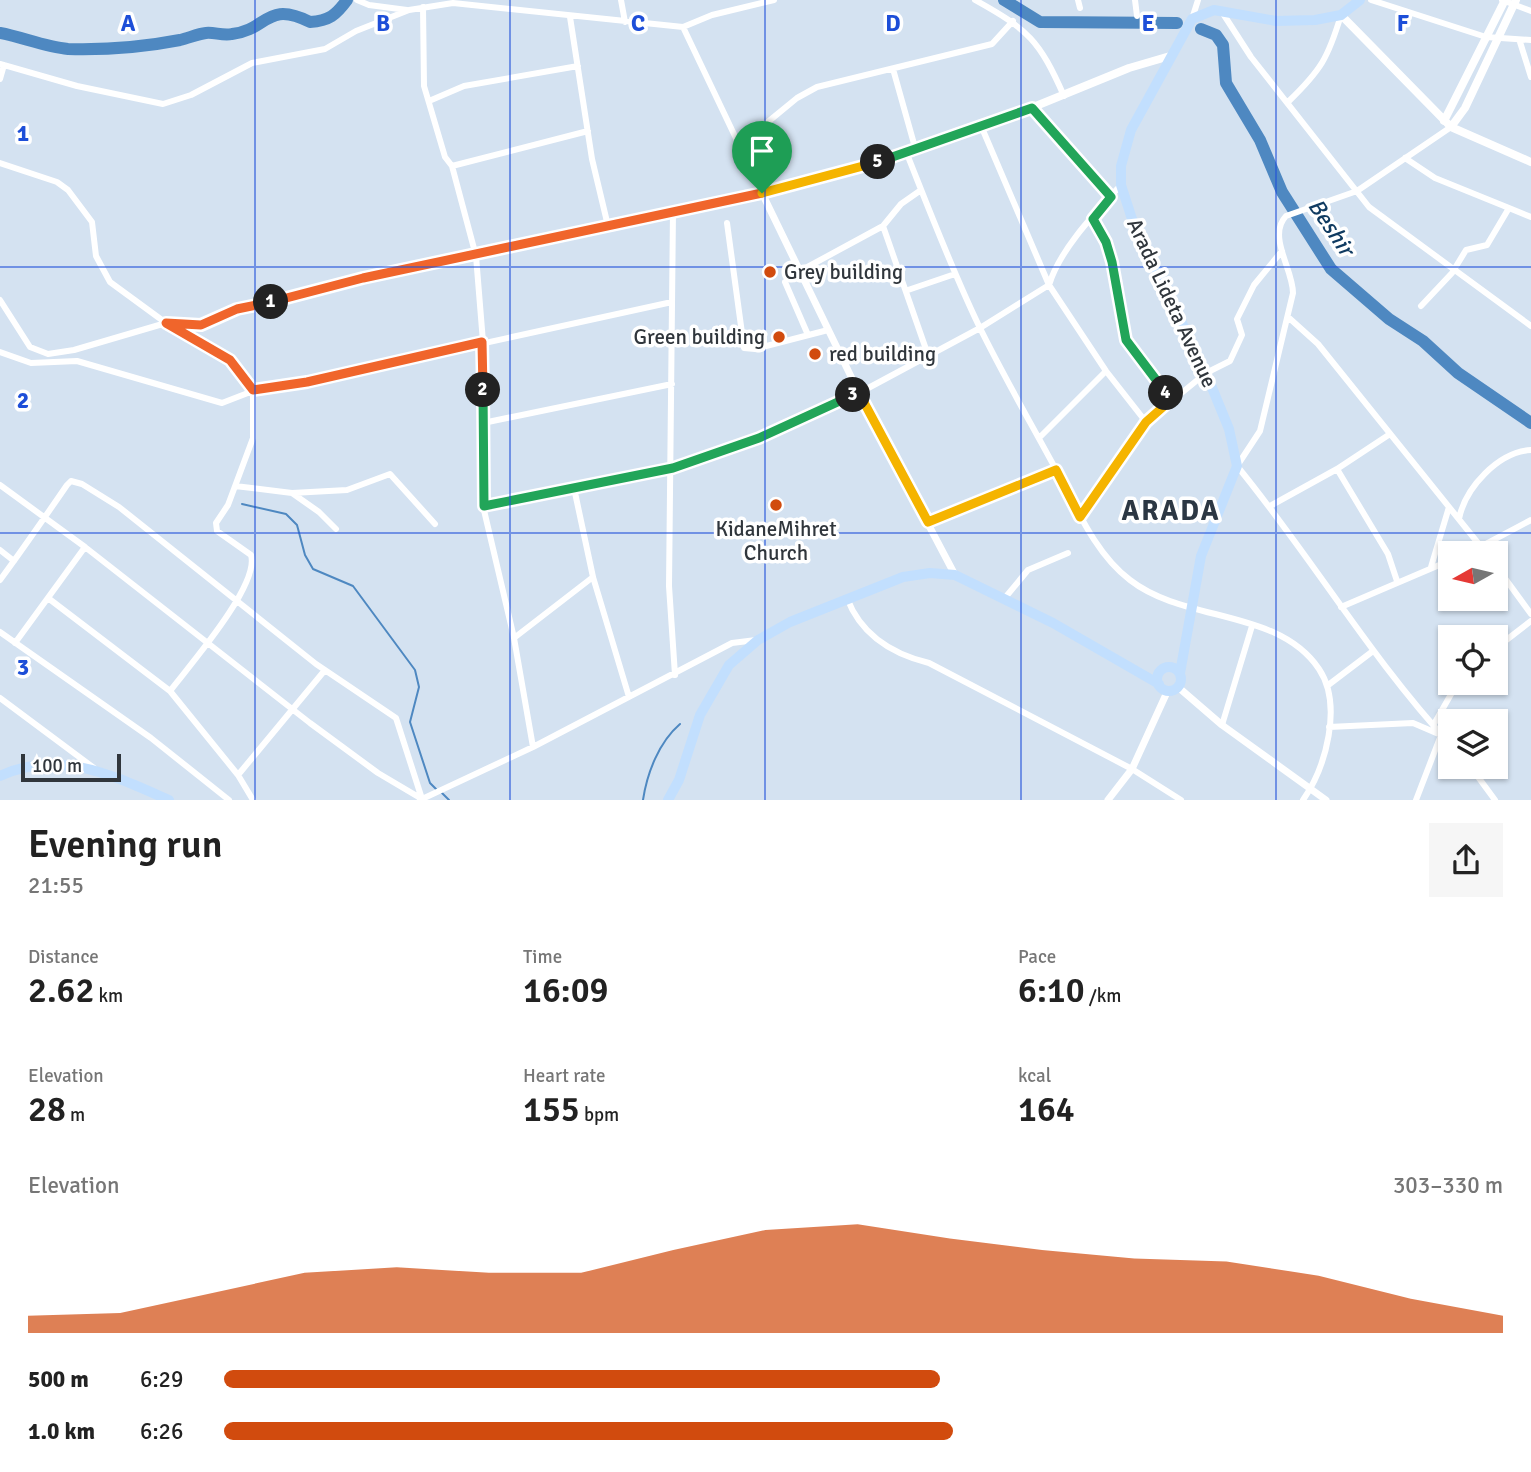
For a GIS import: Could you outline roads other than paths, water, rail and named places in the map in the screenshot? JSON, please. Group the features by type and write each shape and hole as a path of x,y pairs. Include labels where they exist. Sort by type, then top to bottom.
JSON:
{"highway":[{"path":"1192,19 1214,10 1276,21 1341,15 1360,0"},
{"name":"Arada Lideta Avenue","path":"1192,19 1130,130 1121,166 1121,185 1132,219 1206,373 1229,429 1237,466"},
{"path":"1168,687 1180,673 1189,607 1202,556 1237,466"},
{"path":"668,800 679,780 699,715 729,665 758,640 847,598 902,577 930,573 955,575 1168,687"},
{"path":"1168,687 1158,674 1183,644"},
{"path":"1131,666 1164,668 1180,673"},
{"path":"2,772 26,766 70,764 95,769 169,800"}],"main road":[{"path":"1448,124 1504,0"},
{"path":"1448,124 1465,108 1514,3"},
{"path":"1341,15 1448,124 1531,162"},
{"path":"201,325 237,309 363,278 762,193 912,152 982,128 1129,68 1170,56"}],"street":[{"path":"357,0 409,10"},
{"path":"621,0 625,22"},
{"path":"0,79 2,65 78,86 163,104 191,95 251,63 325,49 356,31 423,7 453,3 683,27 712,15 774,0"},
{"path":"975,0 1013,21 1033,39 1050,65 1064,96"},
{"path":"1078,0 1080,8"},
{"path":"1135,0 1137,16"},
{"path":"1192,19 1198,0"},
{"path":"1371,0 1486,37 1520,42 1531,40"},
{"path":"1504,0 1531,11"},
{"path":"423,7 422,71 445,158 452,166 476,256 482,342 484,506 514,638 533,747"},
{"path":"1222,11 1251,57 1382,219 1453,267 1531,326"},
{"path":"1289,102 1317,74 1330,52 1341,15"},
{"path":"570,17 588,131 608,226"},
{"path":"741,144 797,97 817,87 992,44 1013,21"},
{"path":"683,27 859,393 955,575"},
{"path":"1520,42 1531,77"},
{"path":"429,101 464,86 578,66"},
{"path":"893,69 921,190 955,274 980,328 1080,517 1110,559 1130,581 1189,607 1278,634 1297,646 1320,670 1327,686 1329,727 1310,790 1303,800"},
{"path":"1032,108 1111,197"},
{"path":"1438,730 1373,651 1270,506 1237,466 1260,431 1288,317 1293,278 1282,251 1278,228 1286,216 1357,191 1437,135 1448,124"},
{"path":"982,128 1049,285 1106,372 1146,422"},
{"path":"452,166 588,131"},
{"path":"1405,158 1435,178 1531,217"},
{"path":"0,163 57,182 68,190 92,222 96,256 110,282 166,323 230,360 253,391 253,438 235,486 216,523 217,531 251,555 253,562 250,576 236,601 170,691"},
{"path":"484,506 673,468 759,438 859,393 980,328 1049,285 1053,271 1121,185"},
{"path":"800,271 883,226 901,204 921,190"},
{"path":"1421,306 1466,250 1488,245 1510,208"},
{"path":"673,211 673,468 669,586 674,675"},
{"path":"1093,219 1106,242 1112,262 1126,340 1172,399"},
{"path":"727,223 744,348 755,349 828,330"},
{"path":"883,226 908,290 928,355"},
{"path":"1080,517 1146,422 1206,373 1230,361 1242,335 1237,319 1254,285 1282,251"},
{"path":"908,290 955,274"},
{"path":"785,282 808,335"},
{"path":"0,300 30,347 48,354 74,351 166,323 201,325"},
{"path":"0,352 32,363 77,361 222,403 253,391 307,382 672,302"},
{"path":"1288,317 1318,344 1477,541"},
{"path":"1039,438 1106,372"},
{"path":"483,423 672,383"},
{"path":"1270,506 1337,469 1390,434"},
{"path":"1459,519 1462,503 1487,472 1506,457 1531,450"},
{"path":"1337,469 1388,554 1397,582"},
{"path":"928,522 1056,470"},
{"path":"235,486 292,493 346,490 390,474 435,524"},
{"path":"0,580 71,481 82,484 120,507 325,670 396,718 421,799"},
{"path":"0,485 43,519 85,547 378,773 421,799"},
{"path":"574,488 593,577 629,697"},
{"path":"292,493 319,512 336,530"},
{"path":"1432,567 1449,507"},
{"path":"1498,541 1531,520"},
{"path":"15,643 85,547"},
{"path":"0,551 14,561"},
{"path":"1004,599 1028,570 1068,553"},
{"path":"1341,607 1438,565"},
{"path":"514,638 593,577"},
{"path":"1508,582 1531,614"},
{"path":"48,598 170,691 238,775 253,800"},
{"path":"847,598 852,610 873,637 904,657 929,663 1132,769 1181,800"},
{"path":"1508,639 1531,621"},
{"path":"1222,725 1252,626"},
{"path":"0,632 150,738 229,800"},
{"path":"421,799 533,747 732,643 758,640"},
{"path":"1327,686 1373,651"},
{"path":"238,775 325,670"},
{"path":"1108,800 1132,769 1168,687 1326,800"},
{"path":"1434,724 1451,695"},
{"path":"0,698 95,769"},
{"path":"1329,727 1413,723 1438,734"},
{"path":"1416,800 1438,743"},
{"path":"1480,779 1495,800"}],"waterway":[{"name":"Beshir","path":"0,33 68,49 138,46 206,33 229,34 244,31 275,15 295,16 310,22 327,19 347,0"},
{"name":"Beshir","path":"1004,0 1040,22 1177,23"},
{"name":"Beshir","path":"1201,29 1216,35 1223,45 1226,83 1260,140 1282,192 1331,269 1389,319 1423,341 1458,373 1531,423"},
{"path":"242,504 286,514 297,525 305,555 313,569 353,586 415,670 419,687 410,722 430,783 436,789"},
{"path":"643,800 655,759 680,724"},
{"path":"441,792 449,800"}],"place":[{"name":"Grey building","path":"770,272"},
{"name":"Green building","path":"779,337"},
{"name":"red building","path":"815,354"},
{"name":"KidaneMihret Church","path":"776,505"}],"district":[{"name":"ARADA","path":"1171,511"}]}
